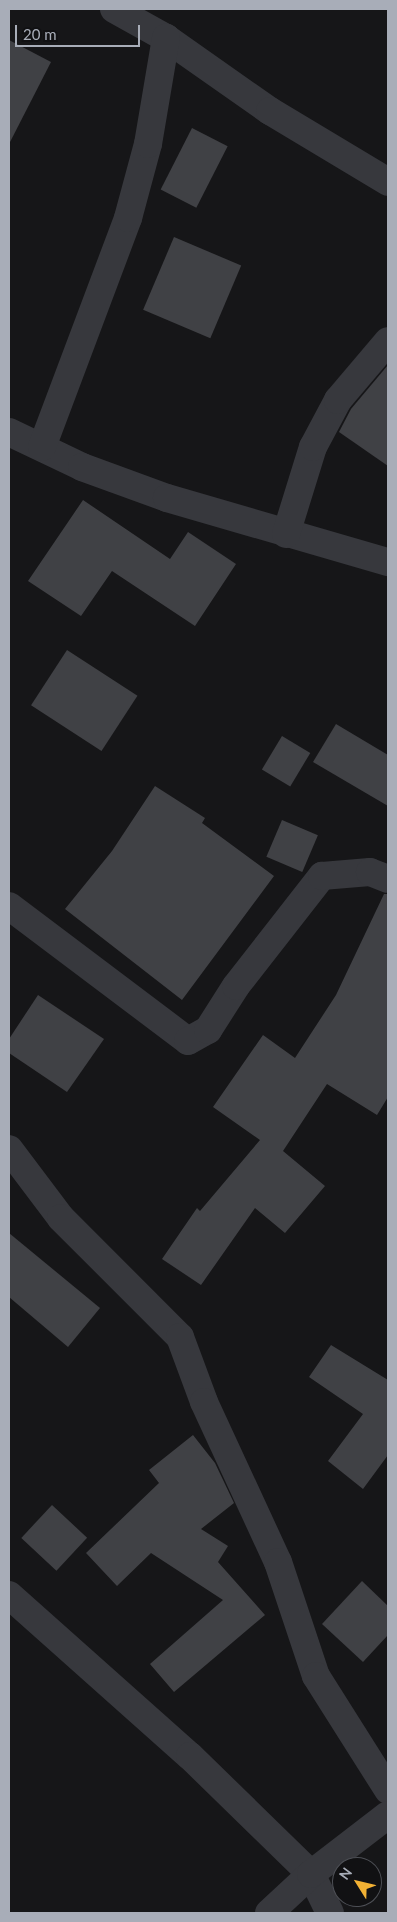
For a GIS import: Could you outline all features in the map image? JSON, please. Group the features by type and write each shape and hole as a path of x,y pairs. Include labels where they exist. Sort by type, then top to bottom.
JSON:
{"street":[{"path":"114,9 166,38 270,111 388,182"},
{"path":"42,447 128,218 148,144 166,38"},
{"path":"286,534 313,447 338,400 388,341"},
{"path":"9,432 167,498 388,562"},
{"path":"9,906 188,1041 208,1030 236,986 322,876 370,872 388,879"},
{"path":"9,1149 62,1218 180,1337 204,1402 278,1562 316,1676 388,1790"},
{"path":"9,1595 190,1756 311,1874 330,1913"},
{"path":"269,1913 311,1874 388,1815"}],"building":[{"path":"9,40 51,62 9,144"},
{"path":"192,128 228,146 196,208 161,189"},
{"path":"174,237 241,266 210,338 143,310"},
{"path":"388,365 388,466 339,432 351,409"},
{"path":"83,500 170,559 188,532 236,564 195,626 112,571 81,616 28,581"},
{"path":"67,650 137,696 102,751 31,705"},
{"path":"336,724 388,755 388,806 313,762"},
{"path":"282,736 310,753 290,786 262,769"},
{"path":"155,786 205,818 202,823 274,876 182,1000 65,909 112,851"},
{"path":"282,820 318,835 302,872 266,857"},
{"path":"384,894 388,894 388,1097 377,1115 327,1084 283,1151 325,1186 285,1233 255,1208 201,1285 162,1259 197,1208 200,1211 260,1140 213,1107 263,1035 295,1058 336,995"},
{"path":"38,995 104,1039 67,1092 9,1053 9,1039"},
{"path":"9,1233 100,1308 68,1347 9,1297"},
{"path":"331,1345 388,1380 388,1455 363,1489 328,1461 363,1414 309,1377"},
{"path":"193,1435 215,1463 234,1503 201,1529 228,1546 218,1562 265,1615 174,1692 150,1664 223,1600 151,1553 117,1586 86,1553 159,1483 149,1470"},
{"path":"52,1505 87,1538 56,1571 21,1538"},
{"path":"362,1581 388,1606 388,1635 363,1662 322,1624"}]}
